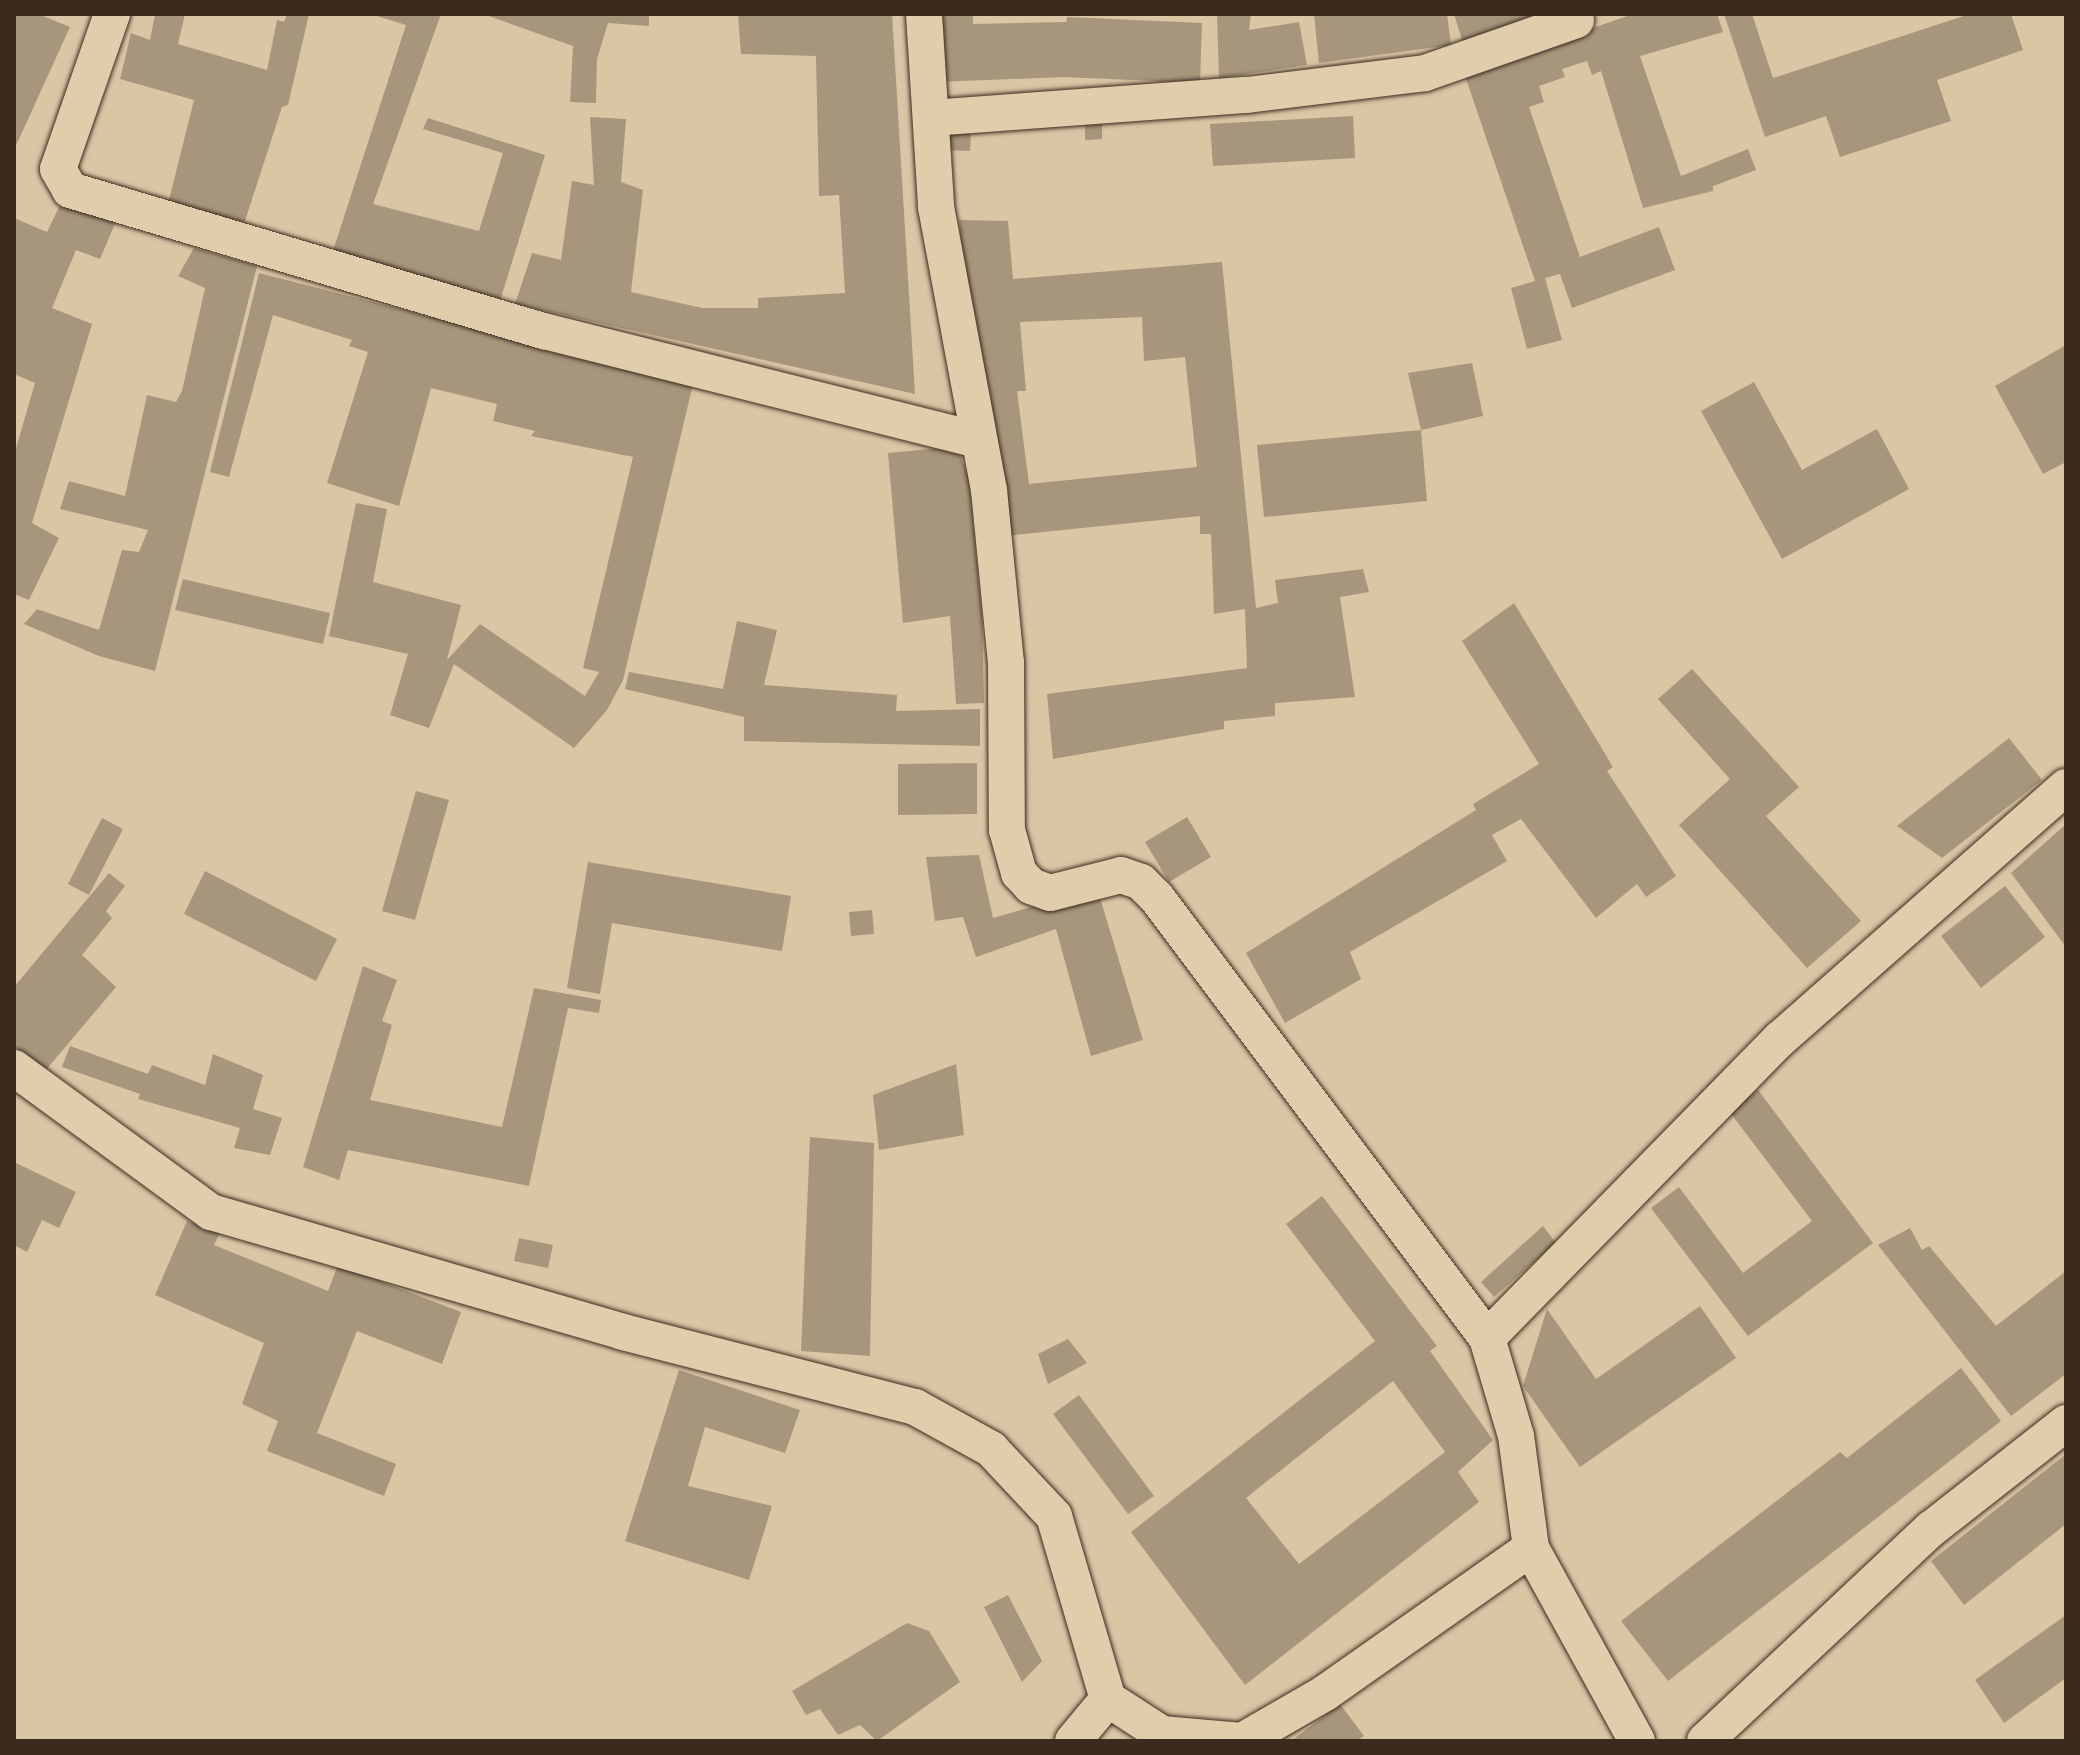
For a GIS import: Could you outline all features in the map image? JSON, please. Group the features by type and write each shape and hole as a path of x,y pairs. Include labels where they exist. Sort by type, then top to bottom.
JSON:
{"street":[{"path":"112,14 58,169 70,190 544,331 979,440"},
{"path":"924,14 936,207 979,440 1006,662 1007,830 1019,873 1031,886 1050,893 1121,875 1141,882 1157,898 1487,1338 1516,1436 1531,1548 1637,1741"},
{"path":"931,118 1247,95 1425,73 1576,20"},
{"path":"1487,1338 1780,1039 2066,787"},
{"path":"14,1068 211,1212 592,1324 915,1407 991,1449 1054,1516 1108,1699 1162,1734 1242,1741 1325,1693 1531,1548"},
{"path":"1705,1741 1931,1529 2066,1423"},
{"path":"1073,1741 1108,1699"}],"building":[{"path":"14,14 38,14 70,27 14,150"},
{"path":"155,14 185,14 178,44 267,70 277,20 284,22 287,14 309,14 288,105 282,107 243,227 167,208 194,100 120,79 131,33 150,40"},
{"path":"370,14 441,14 373,204 479,231 503,153 423,129 428,118 545,155 500,301 331,257 406,25"},
{"path":"483,14 649,14 649,26 608,23 597,59 596,103 570,102 573,46"},
{"path":"738,14 892,14 915,394 515,304 532,253 561,260 572,181 594,185 590,117 626,119 621,182 643,190 631,292 702,308 758,308 758,298 845,293 839,195 819,196 816,56 741,54"},
{"path":"936,14 973,14 973,24 1066,22 1067,17 1202,23 1200,83 1064,77 938,82"},
{"path":"1217,14 1251,14 1249,30 1299,22 1307,65 1219,78"},
{"path":"1314,14 1447,14 1451,45 1319,63"},
{"path":"1454,14 1546,14 1463,43"},
{"path":"1633,14 1717,14 1723,32 1640,56 1681,176 1748,149 1756,170 1713,186 1713,191 1643,208 1601,71 1592,75 1587,61 1562,69 1565,77 1539,86 1544,102 1529,107 1580,257 1659,227 1675,270 1572,308 1560,274 1545,278 1562,340 1527,349 1511,288 1535,281 1464,73"},
{"path":"1724,14 1752,14 1773,78 1970,14 2011,14 2023,50 1937,80 1951,121 1840,157 1826,116 1765,137"},
{"path":"1353,116 1355,158 1213,166 1210,124"},
{"path":"1102,124 1102,139 1085,140 1085,125"},
{"path":"946,130 971,131 970,151 945,150"},
{"path":"62,201 117,219 100,259 76,250 52,308 92,324 32,523 59,538 29,600 14,594 14,455 35,383 14,374 14,218 47,232"},
{"path":"959,220 1008,221 1013,279 1222,262 1256,608 1278,603 1275,580 1363,569 1369,592 1340,597 1355,697 1275,703 1275,716 1224,721 1224,729 1053,759 1047,694 1247,668 1245,609 1214,614 1211,534 1200,534 1200,516 1005,536 970,335","holes":["1142,317 1144,361 1185,357 1197,467 1029,484 1017,391 1026,391 1020,322"]},
{"path":"194,248 257,266 155,671 99,656 24,624 37,609 99,630 122,550 139,552 148,530 60,509 69,481 125,496 147,395 176,402 182,391 205,288 178,276"},
{"path":"259,273 693,384 623,680 607,710 574,748 454,664 429,728 390,715 408,654 329,636 356,503 387,509 373,582 461,605 447,660 480,624 585,696 599,672 583,668 633,457 531,436 535,431 493,421 497,404 431,388 399,506 327,483 368,352 349,346 352,340 273,315 229,477 210,472"},
{"path":"2066,345 2066,462 2043,474 1995,386"},
{"path":"1472,363 1483,416 1421,430 1408,373"},
{"path":"1754,382 1802,470 1877,429 1909,489 1782,559 1701,411"},
{"path":"1421,430 1427,501 1264,517 1257,445"},
{"path":"940,448 959,452 969,478 982,616 984,703 956,704 950,616 903,623 888,453"},
{"path":"183,579 330,613 323,644 175,610"},
{"path":"1514,603 1613,767 1607,771 1676,876 1646,897 1637,884 1596,918 1521,819 1492,835 1507,861 1350,952 1361,979 1285,1023 1246,953 1476,810 1473,804 1539,764 1462,641"},
{"path":"737,621 777,630 764,685 897,695 896,711 980,709 980,746 744,741 744,717 625,689 629,672 723,689"},
{"path":"1692,669 1799,787 1766,816 1861,921 1807,968 1679,825 1730,779 1658,699"},
{"path":"2009,738 2042,780 1942,858 1897,826"},
{"path":"977,763 977,814 898,815 898,764"},
{"path":"416,791 449,800 415,920 382,911"},
{"path":"1187,817 1211,857 1169,882 1145,842"},
{"path":"102,818 123,829 89,895 68,884"},
{"path":"2066,824 2066,947 2011,873"},
{"path":"979,855 993,918 1097,888 1143,1040 1091,1056 1056,929 976,957 963,917 935,921 926,857"},
{"path":"588,862 791,896 782,951 612,923 600,994 567,988"},
{"path":"205,871 337,939 316,981 184,914"},
{"path":"109,873 125,886 106,911 112,918 82,955 116,987 45,1071 14,1046 14,987"},
{"path":"2005,886 2045,937 1981,988 1941,936"},
{"path":"872,910 874,934 851,936 849,912"},
{"path":"363,966 397,980 382,1021 392,1025 370,1100 502,1127 534,988 601,1000 599,1013 568,1008 529,1186 348,1150 339,1180 303,1167"},
{"path":"70,1046 148,1074 152,1065 205,1085 213,1054 263,1075 253,1109 282,1118 270,1155 234,1148 240,1128 138,1099 140,1094 62,1067"},
{"path":"956,1064 964,1135 879,1150 873,1095"},
{"path":"1758,1090 1873,1243 1748,1336 1651,1208 1679,1187 1743,1273 1812,1221 1729,1111"},
{"path":"810,1137 874,1143 870,1356 801,1351"},
{"path":"14,1162 76,1192 59,1228 42,1220 27,1252 14,1245"},
{"path":"1322,1196 1437,1346 1430,1351 1493,1440 1458,1472 1479,1502 1245,1685 1131,1532 1375,1341 1286,1224","holes":["1393,1381 1445,1452 1299,1564 1246,1498"]},
{"path":"187,1221 220,1233 214,1245 328,1291 338,1265 461,1312 442,1364 357,1331 317,1433 396,1464 384,1496 267,1451 278,1421 242,1404 264,1343 155,1295"},
{"path":"1543,1226 1556,1243 1494,1297 1481,1282"},
{"path":"1910,1228 1922,1250 1929,1246 1996,1326 2066,1271 2066,1374 2011,1416 1878,1245"},
{"path":"519,1238 553,1245 548,1268 514,1261"},
{"path":"1700,1306 1736,1358 1580,1467 1523,1386 1547,1309 1596,1379"},
{"path":"1068,1339 1087,1363 1048,1384 1038,1354"},
{"path":"1961,1368 2001,1421 1668,1681 1621,1621 1840,1452 1847,1458"},
{"path":"679,1370 800,1410 785,1453 705,1427 688,1486 772,1506 749,1580 625,1541"},
{"path":"1079,1395 1154,1496 1128,1514 1053,1414"},
{"path":"2066,1454 2066,1524 1964,1605 1931,1561"},
{"path":"1008,1595 1042,1661 1022,1682 984,1607"},
{"path":"2066,1615 2066,1678 2004,1723 1975,1680"},
{"path":"907,1623 929,1631 960,1682 877,1741 860,1725 838,1735 820,1709 806,1715 792,1691"},
{"path":"1340,1704 1364,1736 1357,1741 1291,1741"}]}
